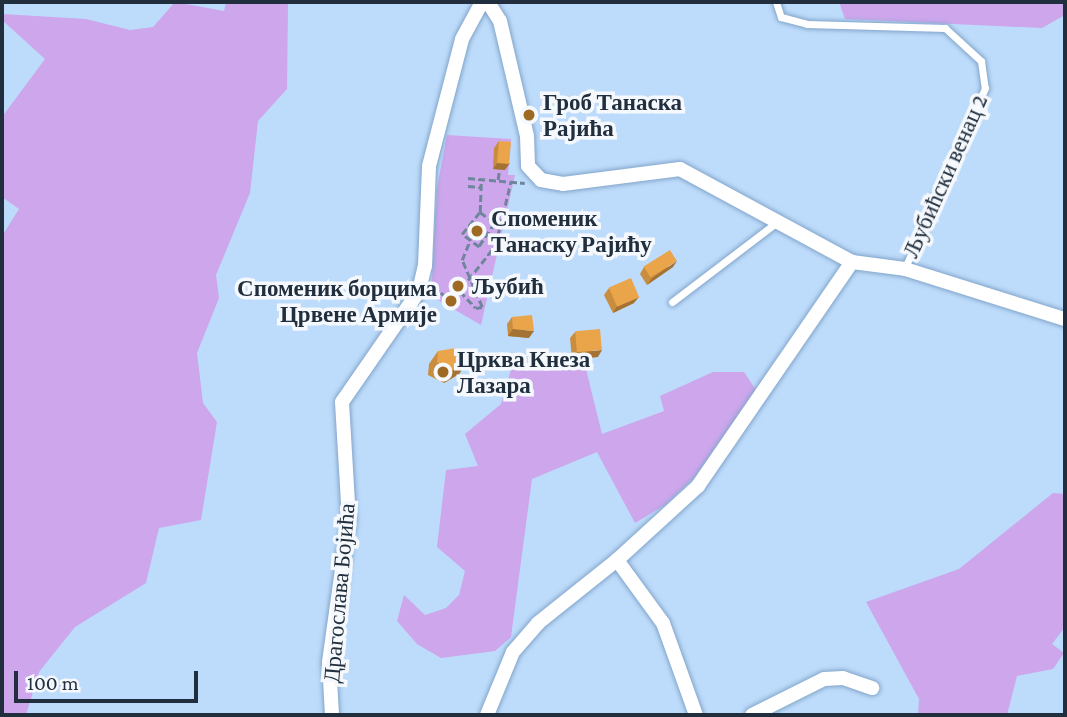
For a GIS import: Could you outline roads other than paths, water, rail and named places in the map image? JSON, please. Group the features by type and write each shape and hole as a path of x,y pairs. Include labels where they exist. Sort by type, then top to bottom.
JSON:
{"street":[{"name":"Драгослава Бојића","path":"331,715 329,662 349,520 342,402 422,285 429,166 462,39 482,2"},
{"name":"Љубићски венац 2","path":"488,2 500,21 527,136 528,166 541,180 563,184 680,169 852,262 905,269 1065,319"},
{"path":"486,715 513,652 538,623 617,561 698,486 852,262"},
{"path":"617,561 663,623 696,715"},
{"path":"752,715 824,679 843,678 872,688"}],"lane":[{"name":"Љубићски венац 2","path":"776,2 781,17 807,24 945,28 981,61 985,88 905,269"},
{"path":"672,302 777,222"}],"place":[{"name":"Гроб Танаска Рајића","path":"529,115"},
{"name":"Споменик Танаску Рајићу","path":"477,231"},
{"name":"Љубић","path":"458,286"},
{"name":"Споменик борцима Црвене Армије","path":"451,301"},
{"name":"Црква Кнеза Лазара","path":"443,372"}]}
